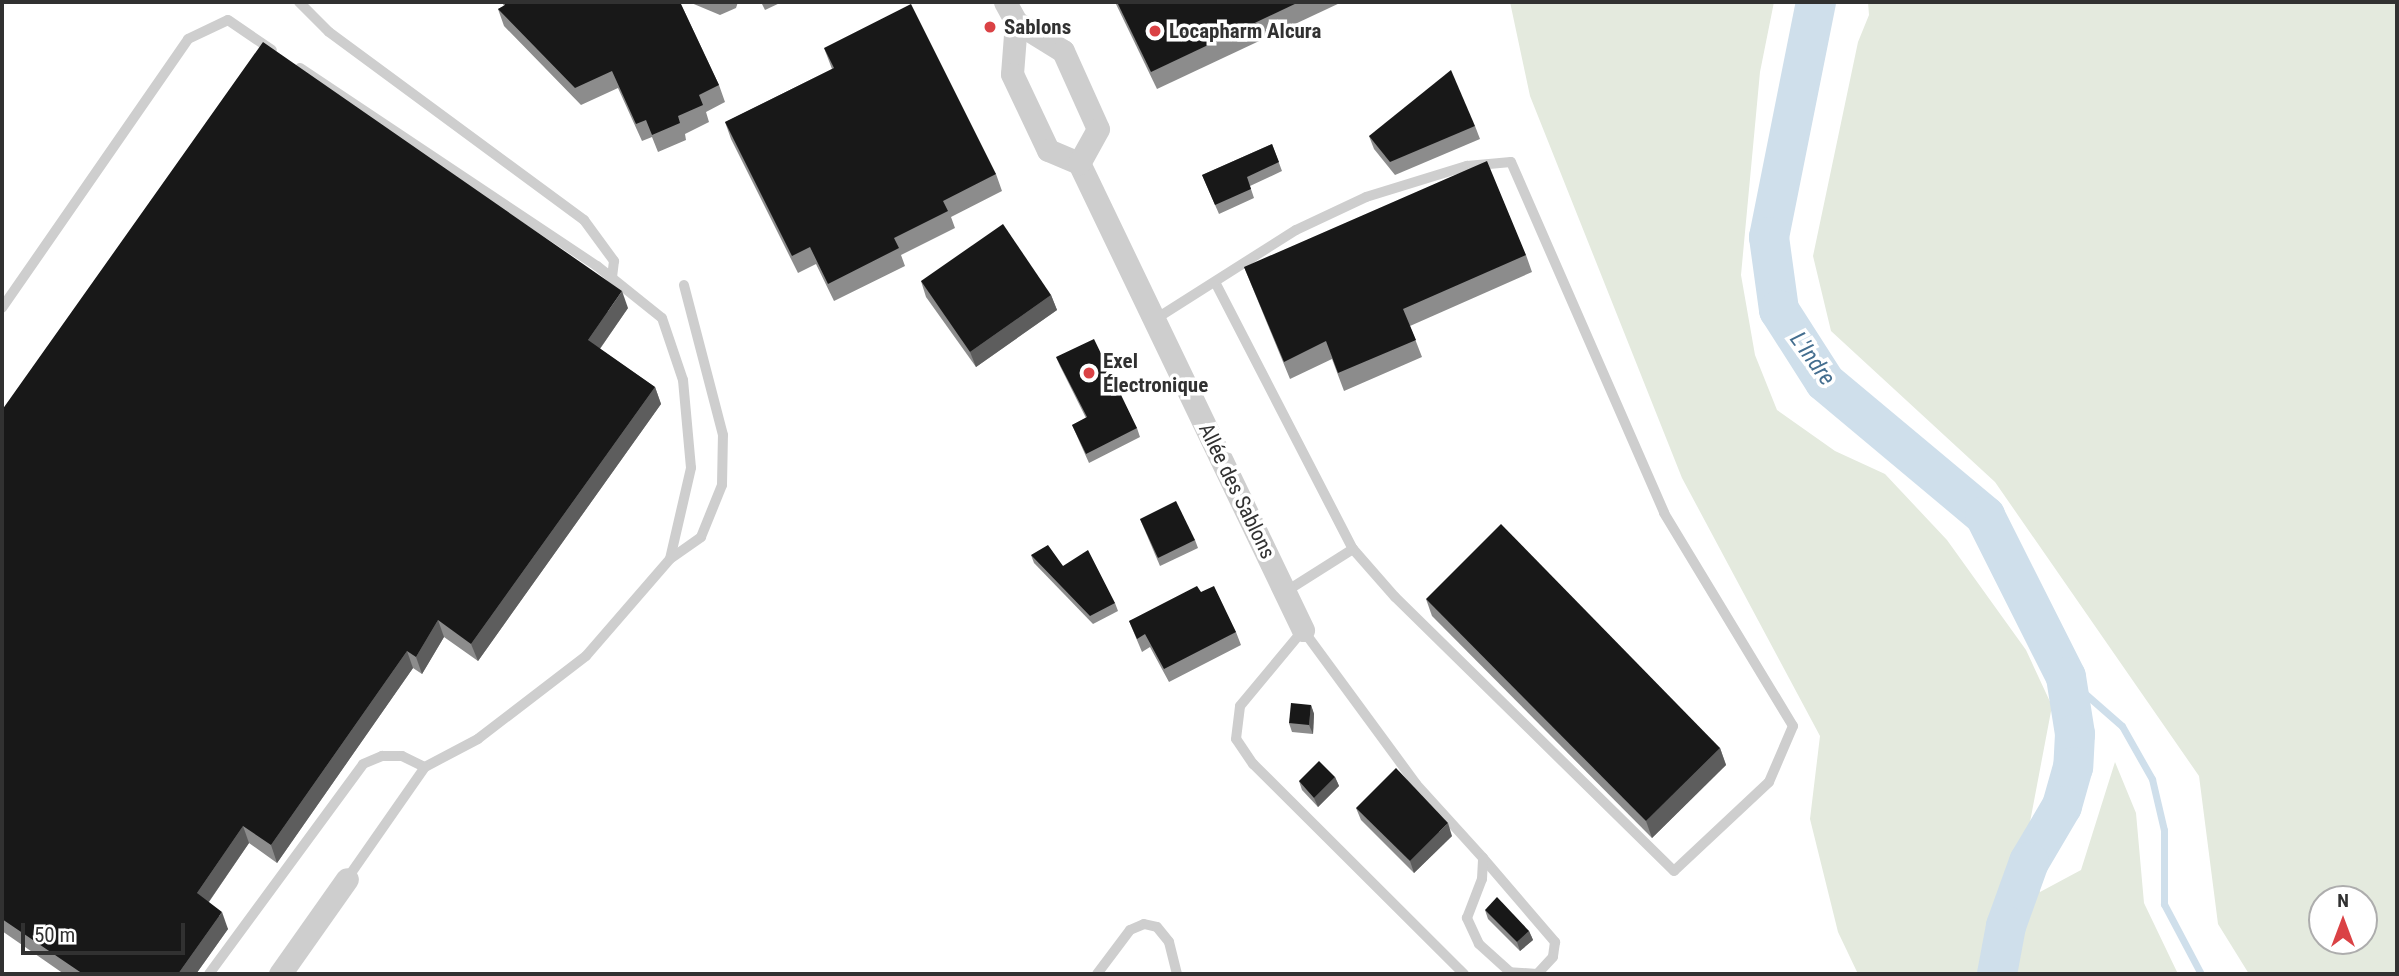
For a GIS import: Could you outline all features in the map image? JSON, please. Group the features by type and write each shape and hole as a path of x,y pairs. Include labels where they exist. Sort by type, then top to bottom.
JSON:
{"street":[{"path":"1011,12 1063,51 1098,129 1079,163 1048,150 1012,74 1011,12"},
{"name":"Allée des Sablons","path":"1079,163 1303,630"},
{"path":"280,974 347,879"}],"lane":[{"path":"299,2 329,32 584,220 614,261 612,278"},
{"path":"2,308 188,39 228,20 612,278 662,318 683,380 691,468 670,559"},
{"path":"1154,320 1296,230 1366,197 1467,166 1511,162 1664,513 1793,726 1769,782 1674,871 1395,597 1353,549 1215,282"},
{"path":"347,879 425,767 478,739 586,656 670,559 701,537 723,485 723,435 684,285"},
{"path":"1285,592 1353,549"},
{"path":"1464,974 1253,764 1236,739 1240,706 1303,630 1367,723 1483,858 1555,942 1553,957 1537,974 1510,972 1479,944 1467,918 1482,879 1483,858"},
{"path":"209,974 363,764 382,756 402,756 425,767"},
{"path":"1097,974 1130,930 1144,923 1157,927 1169,942 1177,974"}],"shaded area":[{"path":"1510,2 1774,2 1760,72 1741,275 1755,355 1777,410 1835,451 1885,474 1947,540 2026,650 2052,706 2027,838 2040,892 2081,870 2115,762 2136,813 2144,903 2178,974 1858,974 1838,932 1810,819 1820,736 1682,478 1530,96"},
{"path":"1868,2 2397,2 2397,974 2249,974 2218,924 2199,776 1995,482 1831,331 1813,256 1858,42 1869,15"}],"building":[{"path":"504,2 680,2 719,85 699,95 703,105 678,116 680,123 652,135 646,120 636,124 612,71 575,88 498,9 505,5"},
{"path":"1117,2 1299,2 1151,72"},
{"path":"911,4 996,174 943,201 948,211 894,238 899,248 828,284 810,247 792,256 725,122 834,68 824,48"},
{"path":"263,42 622,291 588,340 655,387 471,644 438,620 416,657 407,651 271,845 243,826 197,893 222,912 178,974 83,974 2,919 2,410"},
{"path":"1451,70 1475,126 1390,162 1369,136"},
{"path":"1272,144 1279,162 1247,177 1251,189 1215,205 1202,175"},
{"path":"1487,161 1526,255 1403,309 1416,340 1338,373 1326,341 1284,362 1244,267"},
{"path":"1003,224 1051,295 970,352 921,281"},
{"path":"1094,339 1137,428 1086,454 1072,425 1087,417 1056,357"},
{"path":"1176,501 1195,540 1158,558 1140,519"},
{"path":"1501,524 1720,748 1646,821 1426,599"},
{"path":"1048,545 1063,566 1088,550 1115,603 1090,616 1031,555"},
{"path":"1197,586 1201,592 1214,586 1236,632 1164,669 1145,634 1137,639 1129,621"},
{"path":"1291,703 1311,705 1309,725 1289,723"},
{"path":"1319,761 1335,777 1314,798 1299,781"},
{"path":"1396,768 1448,823 1410,861 1356,808"},
{"path":"1497,897 1529,931 1517,942 1485,910"}],"waterway":[{"name":"L'Indre","path":"1816,2 1769,237 1779,310 1825,382 1985,516 2066,677 2075,734 2073,767 2062,806 2029,862 2006,926 1997,974"},
{"path":"2066,677 2122,726 2152,779 2164,830 2164,904 2201,974"}],"place":[{"name":"Sablons","path":"990,27"},
{"name":"Locapharm Alcura","path":"1155,31"},
{"name":"Exel Électronique","path":"1089,373"}]}
